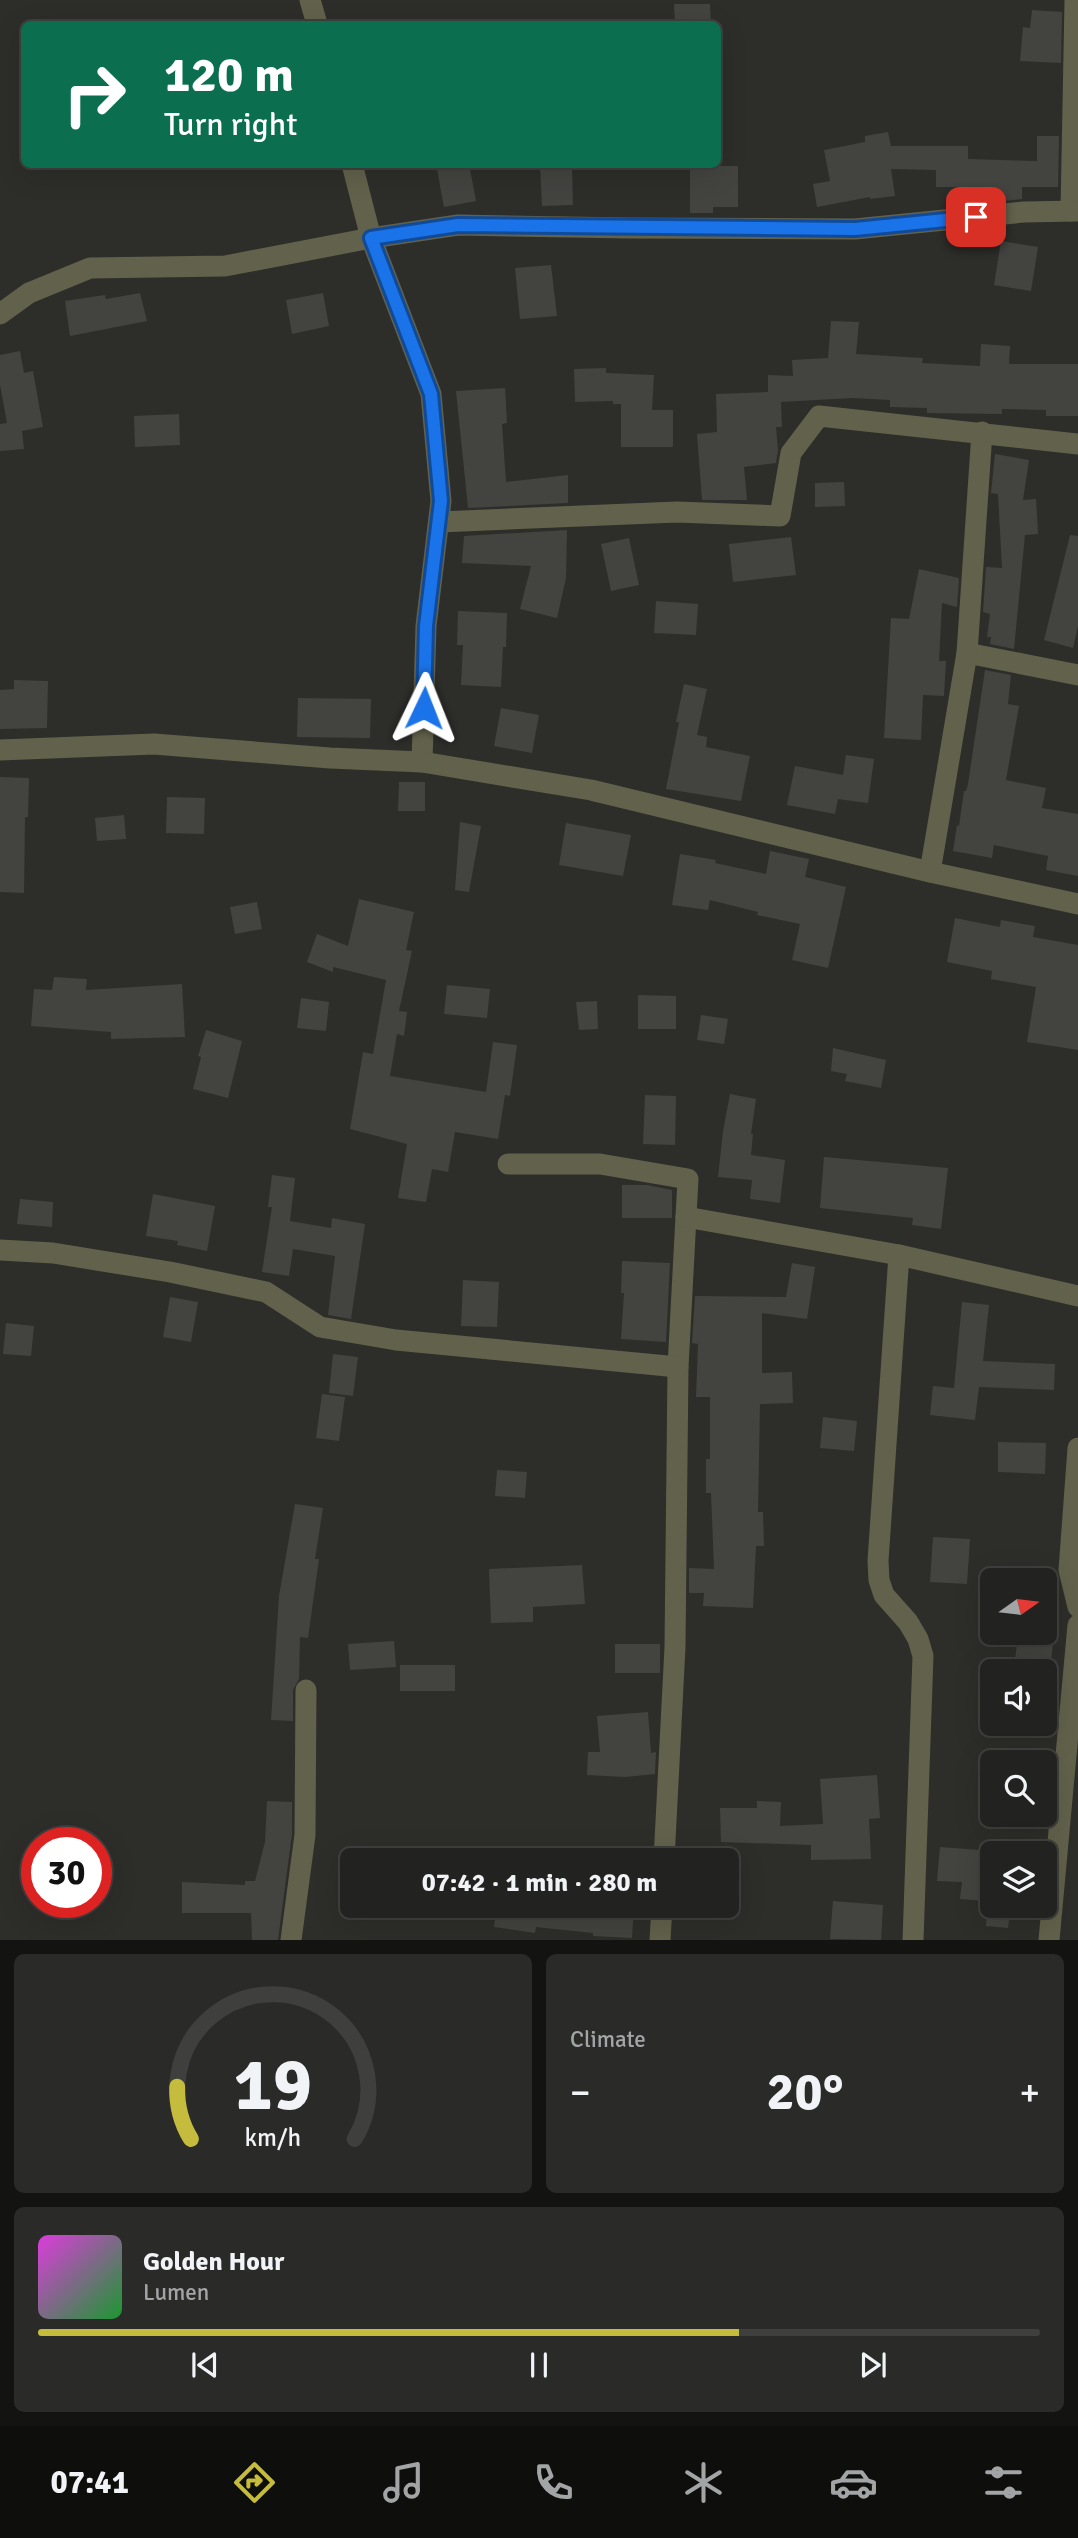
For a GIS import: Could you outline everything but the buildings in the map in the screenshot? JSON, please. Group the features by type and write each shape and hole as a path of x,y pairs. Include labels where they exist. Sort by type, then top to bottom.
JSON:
{"street":[{"path":"310,0 316,21"},
{"path":"0,314 29,293 90,268 225,266 371,238 458,225 855,229 1024,212 1074,211 1075,0"},
{"path":"353,168 371,238 431,394 441,501 426,626 422,762"},
{"path":"439,522 677,512 780,516 791,453 819,416 1078,444"},
{"path":"930,872 967,653 982,432"},
{"path":"967,653 1078,675"},
{"path":"0,750 154,744 330,758 422,762 591,790 930,872 1078,904"},
{"path":"508,1164 600,1164 688,1179 678,1367 675,1647 665,1848"},
{"path":"686,1217 899,1255 1078,1296"},
{"path":"0,1250 53,1253 170,1272 266,1292 320,1327 370,1336 678,1367"},
{"path":"899,1255 878,1561 879,1580 884,1595 908,1622 918,1639 923,1656 913,1940"},
{"path":"1078,1448 1069,1570 1078,1607"},
{"path":"1049,1940 1078,1625"},
{"path":"291,1940 305,1835 306,1690"},
{"path":"660,1940 661,1918"}],"route":[{"path":"424,708 426,626 441,501 431,394 371,238 458,225 855,229 976,217"}]}
